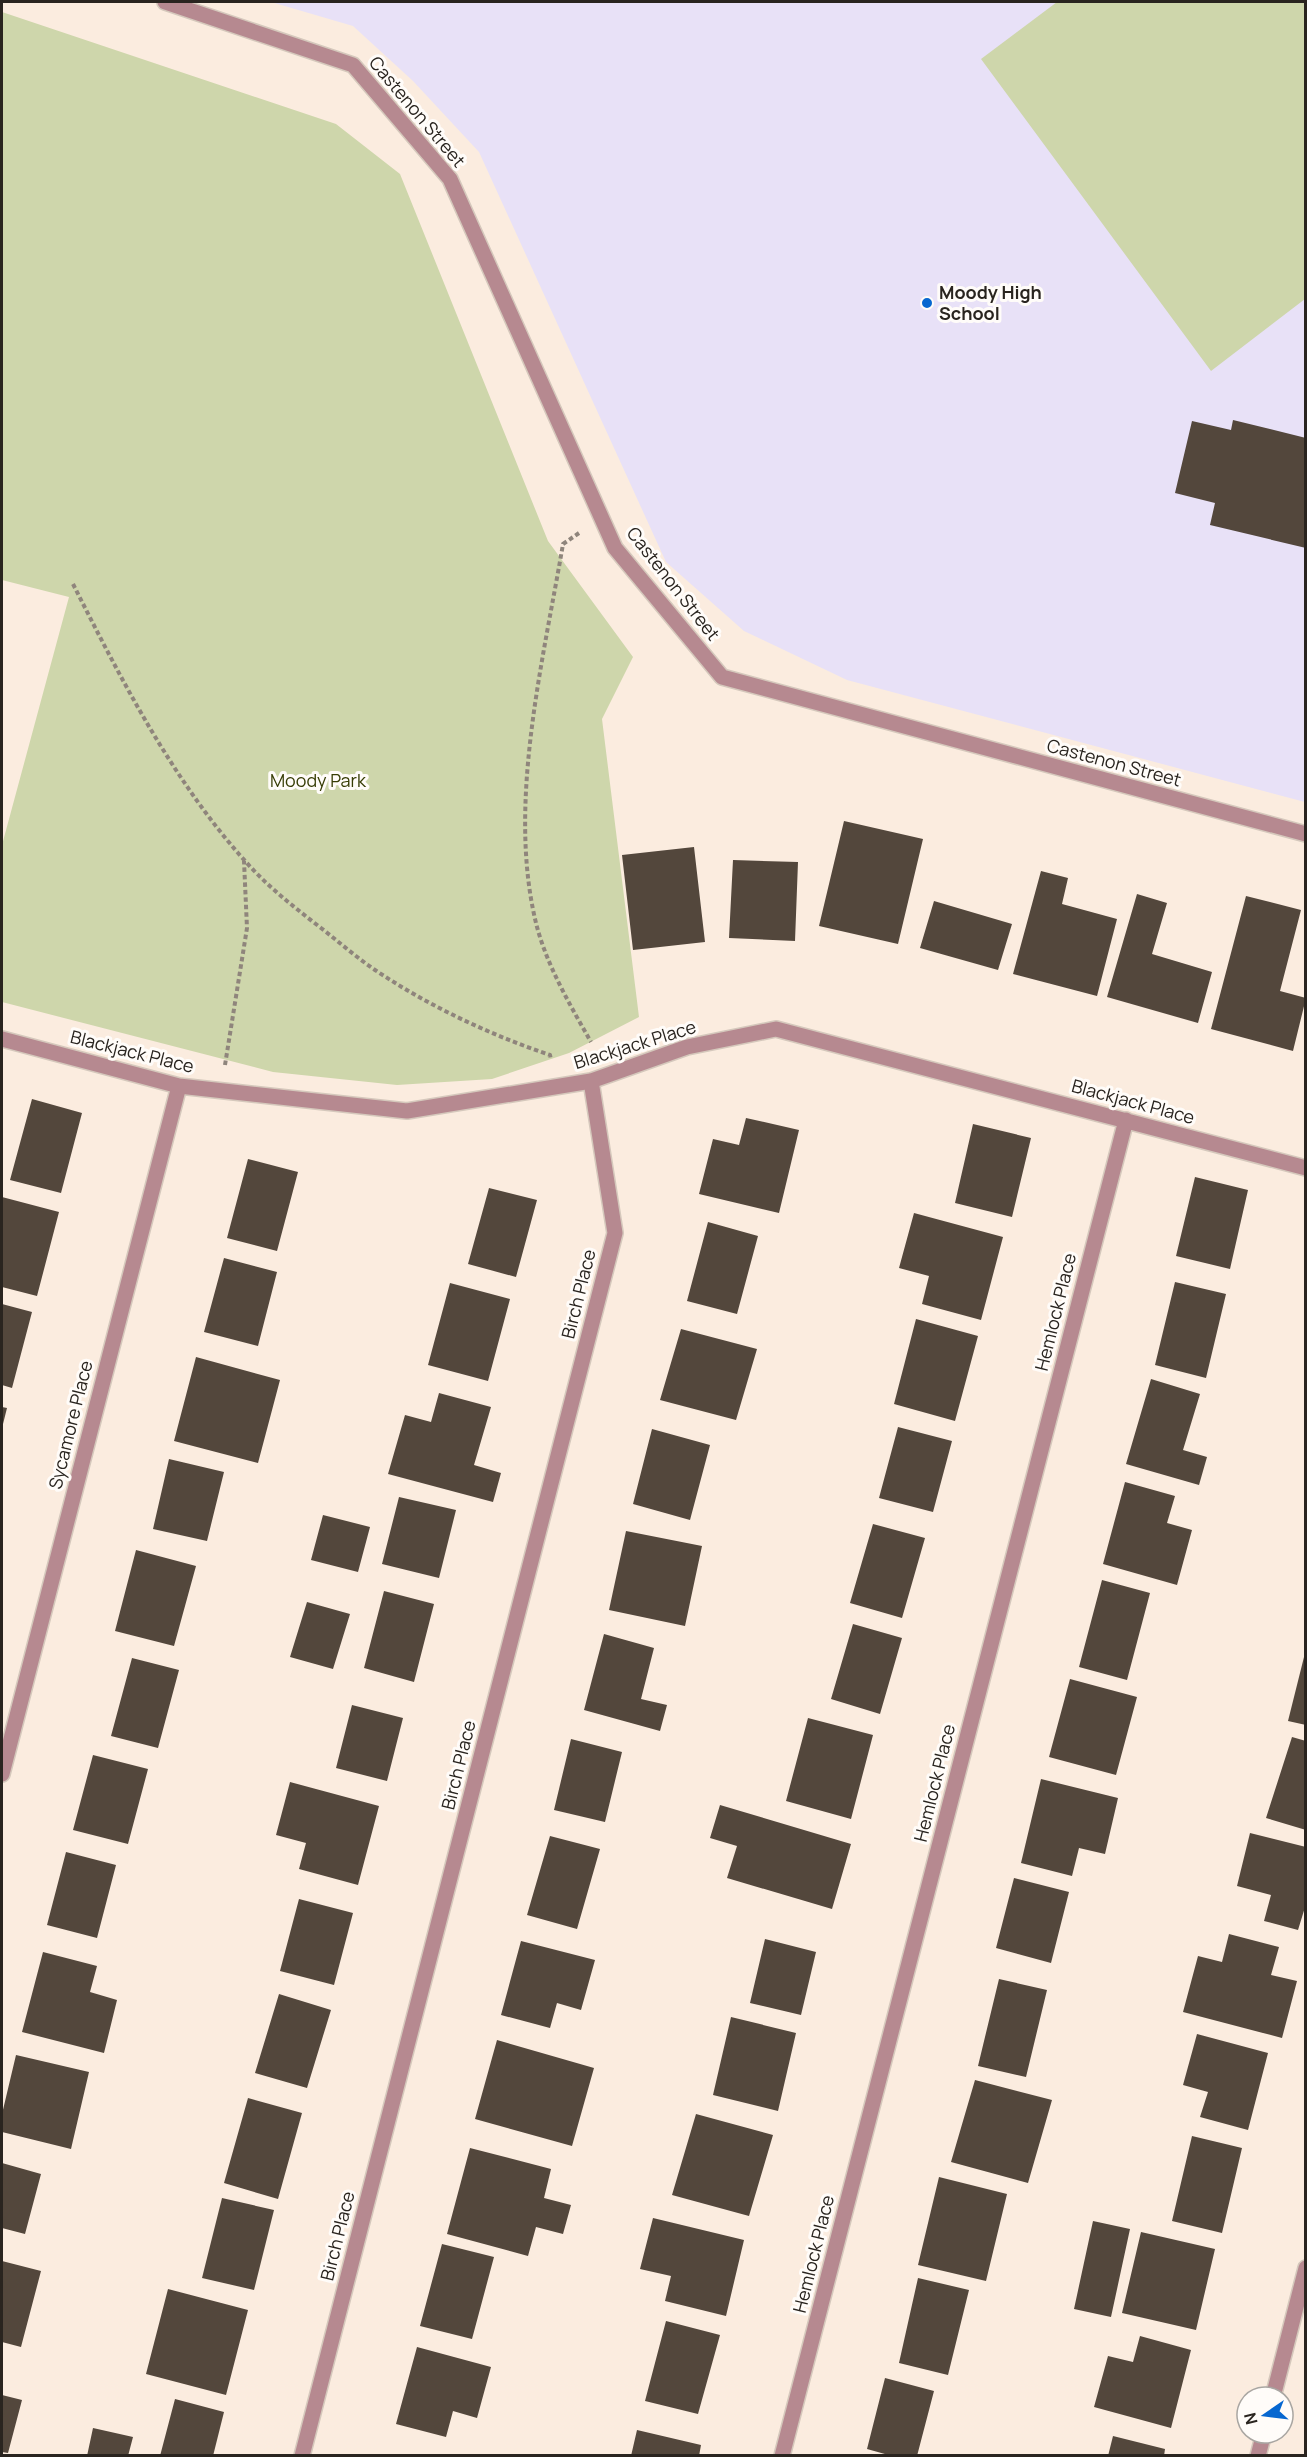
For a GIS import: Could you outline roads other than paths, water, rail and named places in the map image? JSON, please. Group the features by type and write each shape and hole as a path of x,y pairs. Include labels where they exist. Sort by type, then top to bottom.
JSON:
{"street":[{"name":"Castenon Street","path":"165,2 353,65 450,179 615,548 722,677 1305,834"},
{"name":"Blackjack Place","path":"2,1039 179,1086 407,1111 591,1081 687,1047 776,1029 1305,1168"},
{"name":"Birch Place","path":"302,2456 615,1233 591,1081"},
{"name":"Sycamore Place","path":"2,1774 179,1086"},
{"name":"Hemlock Place","path":"782,2456 1126,1120"},
{"path":"1276,2385 1305,2268"}],"place":[{"name":"Moody High School","path":"927,303"}],"park label":[{"name":"Moody Park","path":"318,781"}]}
